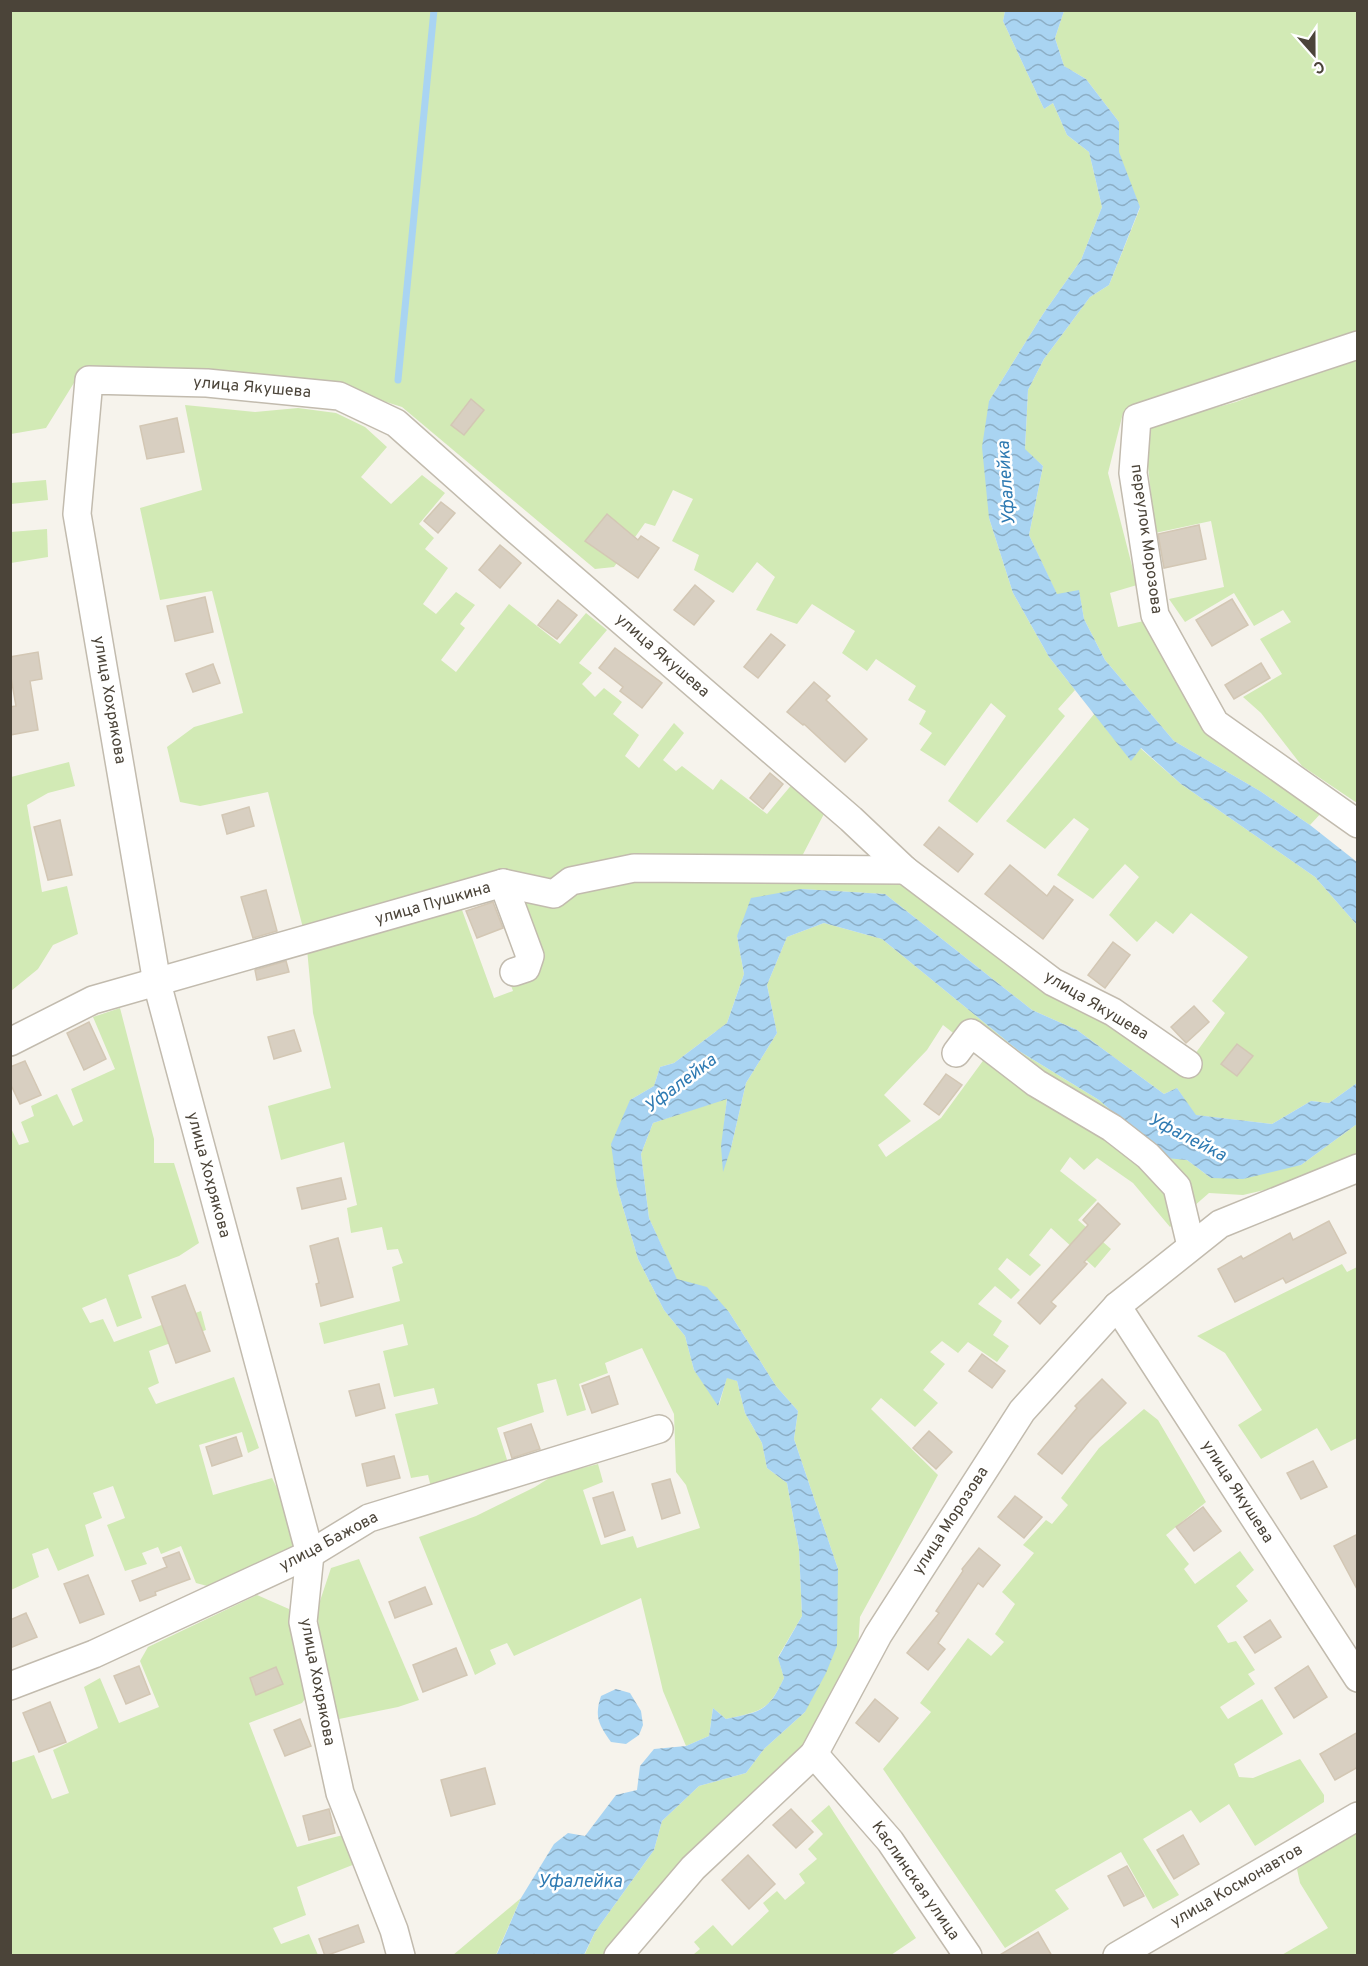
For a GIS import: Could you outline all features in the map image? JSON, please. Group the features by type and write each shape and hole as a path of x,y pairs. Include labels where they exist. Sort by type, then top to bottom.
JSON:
{"street":[{"name":"переулок Морозова","path":"1358,345 1137,418 1133,473 1155,615 1215,723 1358,824"},
{"name":"улица Якушева","path":"89,380 207,383 339,396 396,423 850,819 905,870 1053,982 1113,1012 1188,1064"},
{"name":"улица Хохрякова","path":"89,380 77,514 157,983 310,1554 303,1622 340,1793 394,1930 401,1956"},
{"name":"улица Пушкина","path":"10,1042 93,1000 503,883 554,894 571,881 634,868 905,870"},
{"path":"503,883 530,956 526,968 514,972"},
{"path":"956,1053 971,1033 1036,1083 1112,1128 1148,1156 1177,1186 1191,1246"},
{"name":"улица Морозова","path":"618,1956 693,1868 814,1754 878,1635 1022,1411 1117,1306 1220,1224 1358,1168"},
{"name":"улица Якушева","path":"1117,1306 1358,1678"},
{"name":"улица Бажова","path":"10,1686 94,1654 310,1554 369,1518 659,1429"},
{"name":"Каслинская улица","path":"814,1754 890,1841 968,1956"},
{"name":"улица Космонавтов","path":"1117,1956 1358,1816"}],"green space":[{"path":"10,11 1005,11 1003,21 1044,109 1053,103 1067,135 1089,152 1102,207 1081,260 1043,314 989,401 989,518 1013,593 1049,657 1075,690 1058,709 1065,716 977,823 948,801 1006,716 991,703 945,766 920,750 932,733 919,724 926,711 908,700 916,686 876,659 867,671 842,653 855,631 812,604 797,624 756,610 775,577 757,562 733,593 694,570 699,555 672,541 693,499 673,490 655,526 645,523 614,567 595,569 402,407 348,390 77,378 46,428 11,434"},
{"path":"1064,11 1357,11 1357,332 1123,413 1108,473 1137,585 1110,593 1118,627 1148,620 1207,728 1324,810 1310,825 1260,791 1174,741 1105,660 1084,619 1079,591 1057,595 1029,535 1043,466 1025,450 1028,390 1044,359 1090,297 1109,285 1140,208 1118,152 1119,122 1086,79 1064,66 1055,38"},
{"path":"1357,357 1357,803 1302,766 1261,713 1243,697 1282,674 1260,639 1291,622 1283,610 1254,626 1234,593 1185,622 1169,599 1224,587 1211,521 1155,533 1144,427 1236,402"},
{"path":"185,405 255,412 298,408 336,413 365,427 387,447 361,477 391,504 422,475 445,493 419,524 434,538 425,549 448,568 423,604 436,614 456,592 475,605 460,624 465,628 441,660 456,672 509,604 560,644 586,613 607,630 579,663 592,673 582,684 595,697 604,688 622,702 613,714 639,735 625,756 639,768 674,723 684,733 663,760 676,771 682,766 713,790 721,779 767,814 794,782 826,810 799,862 554,879 522,873 489,874 303,928 268,792 200,806 180,802 167,747 194,727 243,713 212,591 160,600 140,508 202,490"},
{"path":"46,480 48,500 11,504 11,483"},
{"path":"47,529 48,557 11,563 11,532"},
{"path":"1095,713 1131,760 1140,748 1181,784 1315,877 1357,925 1357,1083 1329,1103 1311,1101 1272,1124 1195,1115 1177,1088 1164,1094 1077,1030 1032,1010 885,894 801,889 737,936 744,974 727,1023 674,1063 660,1067 654,1086 630,1100 617,1187 638,1259 664,1310 685,1336 694,1370 719,1405 727,1377 737,1381 745,1413 762,1443 767,1468 787,1483 799,1549 802,1616 778,1657 784,1678 768,1704 756,1711 726,1719 713,1708 709,1736 686,1746 663,1691 641,1598 514,1656 507,1643 490,1650 496,1664 475,1675 419,1537 476,1516 554,1475 598,1464 603,1482 583,1490 601,1545 633,1536 637,1548 700,1528 686,1485 676,1472 674,1414 642,1348 605,1363 608,1373 579,1384 586,1410 567,1416 556,1379 537,1384 544,1412 497,1428 509,1466 432,1491 428,1475 411,1478 395,1414 438,1404 434,1388 394,1397 383,1351 408,1345 403,1324 324,1344 319,1323 400,1301 392,1267 403,1263 398,1249 387,1250 382,1227 351,1233 347,1208 357,1205 344,1142 281,1160 268,1106 331,1088 313,1013 307,949 462,910 494,998 513,991 505,968 522,960 499,896 575,888 639,875 902,878 1195,1054 1225,1013 1212,1001 1248,957 1191,913 1173,934 1156,921 1137,942 1109,915 1139,877 1125,864 1093,899 1057,875 1089,829 1074,818 1045,849 1006,821"},
{"path":"69,762 75,786 48,793 27,805 42,892 67,886 78,934 53,945 38,969 11,991 11,777"},
{"path":"824,923 882,939 1019,1051 1099,1100 1165,1157 1187,1160 1211,1178 1301,1165 1357,1124 1357,1157 1299,1182 1243,1195 1209,1193 1170,1227 1133,1183 1097,1158 1084,1170 1070,1157 1060,1171 1097,1200 1078,1220 1111,1249 1095,1268 1051,1228 1029,1255 1041,1265 1030,1276 1007,1258 998,1269 1020,1290 1011,1299 995,1286 978,1304 1002,1321 993,1335 1009,1346 997,1362 968,1342 958,1353 942,1341 930,1352 945,1364 923,1390 938,1403 915,1427 881,1398 871,1409 938,1475 860,1617 858,1648 809,1748 609,1955 584,1956 595,1932 654,1850 662,1821 699,1786 746,1773 764,1749 805,1712 838,1569 794,1439 798,1411 776,1386 729,1312 677,1280 649,1218 641,1154 653,1123 727,1098 722,1146 731,1148 746,1083 777,1033 767,985 787,937","holes":["943,1025 985,1058 941,1118 886,1157 878,1145 911,1121 884,1095 927,1050"]},
{"path":"120,1008 154,1139 154,1163 174,1163 199,1243 179,1256 128,1275 142,1318 117,1327 106,1298 82,1308 90,1323 103,1319 114,1342 201,1311 206,1330 149,1351 159,1383 148,1388 156,1404 234,1377 259,1448 248,1453 242,1432 199,1445 213,1495 272,1478 289,1512 296,1549 211,1587 196,1583 181,1546 161,1554 158,1547 142,1553 147,1564 125,1571 107,1525 125,1518 113,1486 93,1493 102,1518 85,1525 94,1556 58,1571 48,1548 32,1554 39,1577 11,1590 10,1126 19,1145 29,1142 21,1122 34,1116 31,1106 57,1094 73,1126 83,1121 71,1089 115,1069 93,1017"},
{"path":"1342,1264 1347,1272 1357,1267 1357,1438 1331,1451 1317,1428 1261,1459 1238,1425 1262,1410 1225,1353 1197,1336"},
{"path":"1144,1409 1158,1420 1206,1502 1166,1535 1189,1564 1184,1569 1195,1584 1240,1551 1254,1570 1236,1586 1248,1601 1217,1626 1228,1643 1236,1641 1255,1670 1248,1674 1255,1684 1220,1707 1228,1719 1262,1699 1283,1734 1234,1764 1239,1777 1253,1778 1300,1759 1324,1795 1324,1802 1255,1846 1229,1804 1200,1823 1191,1810 1143,1839 1179,1895 1153,1909 1121,1852 1055,1890 1069,1909 1005,1948 883,1769 931,1712 920,1703 968,1638 991,1656 1004,1642 995,1634 1015,1604 1002,1592 1034,1553 1023,1545 1046,1520 1052,1524 1068,1505 1061,1498 1099,1448"},
{"path":"359,1559 419,1700 398,1707 339,1719 323,1662 317,1610 331,1568"},
{"path":"257,1595 289,1609 308,1695 302,1703 249,1723 297,1847 343,1835 355,1864 297,1887 306,1915 273,1928 281,1944 309,1934 318,1955 11,1955 10,1763 34,1755 52,1799 69,1793 53,1750 98,1728 84,1687 100,1678 119,1723 159,1707 140,1661 148,1647"},
{"path":"829,1805 916,1938 891,1955 695,1955 700,1949 694,1942 713,1925 732,1946 769,1911 763,1903 777,1891 785,1900 805,1883 799,1874 817,1859 808,1849 823,1834 811,1821"},
{"path":"1357,1831 1357,1955 1280,1956 1328,1928 1300,1883 1297,1869"},
{"path":"521,1898 496,1955 453,1955"}],"water":[{"name":"Уфалейка","path":"1005,11 1064,11 1055,38 1064,66 1086,79 1119,122 1119,152 1140,207 1109,285 1090,297 1044,359 1028,390 1025,449 1043,466 1029,535 1057,594 1079,590 1084,619 1105,660 1174,741 1260,791 1310,825 1357,862 1357,925 1315,877 1181,784 1141,748 1131,761 1049,657 1013,593 989,518 982,447 989,401 1043,314 1081,260 1102,207 1089,152 1067,135 1053,103 1044,109 1003,21"},
{"name":"Уфалейка","path":"801,889 885,894 1032,1010 1077,1030 1164,1094 1177,1088 1196,1115 1272,1124 1311,1101 1329,1103 1357,1083 1357,1124 1301,1165 1243,1179 1211,1178 1187,1160 1166,1158 1099,1100 1019,1051 882,939 824,923 787,937 767,985 777,1033 746,1083 723,1172 721,1146 727,1099 653,1123 641,1154 649,1218 677,1279 707,1287 729,1312 776,1386 798,1411 794,1439 838,1569 837,1646 826,1673 805,1712 764,1749 746,1773 699,1786 662,1821 654,1850 595,1932 584,1955 496,1956 521,1898 554,1844 568,1833 585,1836 616,1795 637,1790 640,1766 654,1749 686,1746 709,1736 713,1708 726,1719 748,1714 768,1704 784,1678 778,1658 802,1616 799,1549 787,1483 767,1468 762,1443 745,1413 737,1381 727,1378 718,1406 694,1370 685,1336 664,1310 638,1259 617,1187 611,1144 630,1100 654,1086 660,1067 674,1063 727,1023 744,974 737,936 751,898"},
{"path":"616,1689 630,1693 641,1711 643,1725 639,1735 626,1744 611,1742 601,1726 598,1715 601,1696"}],"building":[{"path":"471,399 484,410 464,435 451,425"},
{"path":"177,418 184,452 147,459 140,426"},
{"path":"441,502 455,513 438,533 424,521"},
{"path":"607,514 638,540 641,536 659,548 638,578 585,541"},
{"path":"1199,525 1206,559 1164,568 1158,534"},
{"path":"500,545 521,563 500,588 479,570"},
{"path":"695,585 714,601 694,625 674,610"},
{"path":"205,597 213,632 175,641 167,606"},
{"path":"1232,599 1248,625 1212,646 1196,620"},
{"path":"558,600 577,615 557,639 538,625"},
{"path":"771,634 785,645 758,678 744,667"},
{"path":"615,648 662,683 642,708 620,691 623,687 599,668"},
{"path":"38,652 42,679 30,681 38,730 10,735 10,707 16,706 10,672 10,657"},
{"path":"1261,663 1270,678 1234,699 1225,685"},
{"path":"213,664 220,683 193,692 186,674"},
{"path":"814,682 830,696 826,700 867,739 845,762 804,724 787,712"},
{"path":"770,773 783,784 763,809 750,798"},
{"path":"249,807 254,826 227,834 222,815"},
{"path":"60,820 72,875 48,880 34,827"},
{"path":"939,827 973,854 958,872 924,845"},
{"path":"1010,865 1047,896 1054,886 1073,900 1043,939 985,894"},
{"path":"266,890 277,931 253,938 241,897"},
{"path":"493,902 503,928 477,938 466,911"},
{"path":"1113,942 1130,955 1105,988 1088,975"},
{"path":"286,961 289,972 257,980 255,970"},
{"path":"1194,1006 1209,1022 1186,1043 1171,1027"},
{"path":"89,1022 106,1059 84,1070 67,1033"},
{"path":"294,1030 301,1051 274,1059 268,1037"},
{"path":"1237,1044 1253,1056 1237,1076 1221,1064"},
{"path":"25,1061 41,1095 20,1104 10,1083 10,1067"},
{"path":"946,1074 962,1085 939,1115 924,1104"},
{"path":"341,1178 346,1199 302,1209 297,1188"},
{"path":"1098,1203 1120,1224 1051,1302 1056,1306 1040,1324 1018,1303 1088,1225 1083,1220"},
{"path":"1329,1221 1346,1253 1286,1283 1283,1278 1235,1302 1218,1269 1241,1256 1243,1259 1290,1233 1293,1240"},
{"path":"338,1238 353,1297 321,1306 316,1284 319,1283 310,1246"},
{"path":"185,1285 210,1351 176,1363 152,1297"},
{"path":"982,1354 1005,1371 992,1388 969,1371"},
{"path":"609,1376 618,1404 592,1413 582,1386"},
{"path":"1102,1379 1126,1403 1089,1441 1062,1474 1038,1454 1077,1408 1075,1406"},
{"path":"379,1384 385,1408 356,1416 349,1391"},
{"path":"531,1424 540,1449 512,1458 504,1433"},
{"path":"929,1431 952,1452 936,1469 913,1448"},
{"path":"236,1437 242,1456 212,1466 206,1447"},
{"path":"394,1456 400,1478 367,1486 362,1464"},
{"path":"1313,1461 1327,1487 1301,1499 1287,1473"},
{"path":"670,1479 680,1513 662,1519 652,1484"},
{"path":"613,1492 625,1530 605,1537 593,1498"},
{"path":"1015,1496 1042,1517 1024,1538 998,1517"},
{"path":"1203,1507 1221,1531 1194,1551 1176,1527"},
{"path":"1358,1534 1358,1591 1334,1546"},
{"path":"979,1548 1000,1565 983,1587 978,1583 938,1643 945,1649 928,1670 907,1653 939,1613 936,1611 963,1571 962,1569"},
{"path":"179,1552 190,1579 155,1592 156,1595 140,1601 132,1581 167,1567 163,1558"},
{"path":"88,1575 104,1614 80,1623 64,1584"},
{"path":"425,1587 432,1604 395,1618 389,1602"},
{"path":"26,1613 37,1637 10,1648 10,1620"},
{"path":"1270,1620 1281,1637 1255,1653 1244,1637"},
{"path":"456,1648 467,1675 423,1692 413,1665"},
{"path":"139,1666 150,1694 126,1704 114,1676"},
{"path":"1308,1666 1327,1697 1294,1718 1275,1688"},
{"path":"276,1667 283,1684 256,1695 250,1678"},
{"path":"875,1699 898,1718 879,1742 856,1723"},
{"path":"50,1702 66,1742 39,1752 23,1713"},
{"path":"300,1719 311,1746 285,1756 274,1730"},
{"path":"1358,1732 1358,1767 1335,1780 1320,1754"},
{"path":"485,1768 495,1804 451,1816 441,1780"},
{"path":"329,1809 335,1833 309,1840 303,1816"},
{"path":"791,1809 813,1832 796,1848 773,1825"},
{"path":"1183,1835 1199,1864 1174,1879 1157,1850"},
{"path":"748,1855 775,1884 749,1909 722,1880"},
{"path":"1127,1866 1144,1896 1124,1906 1108,1876"},
{"path":"358,1925 364,1942 325,1956 319,1939"},
{"path":"1038,1932 1052,1956 998,1956"}],"waterway":[{"path":"398,380 434,10"}]}
